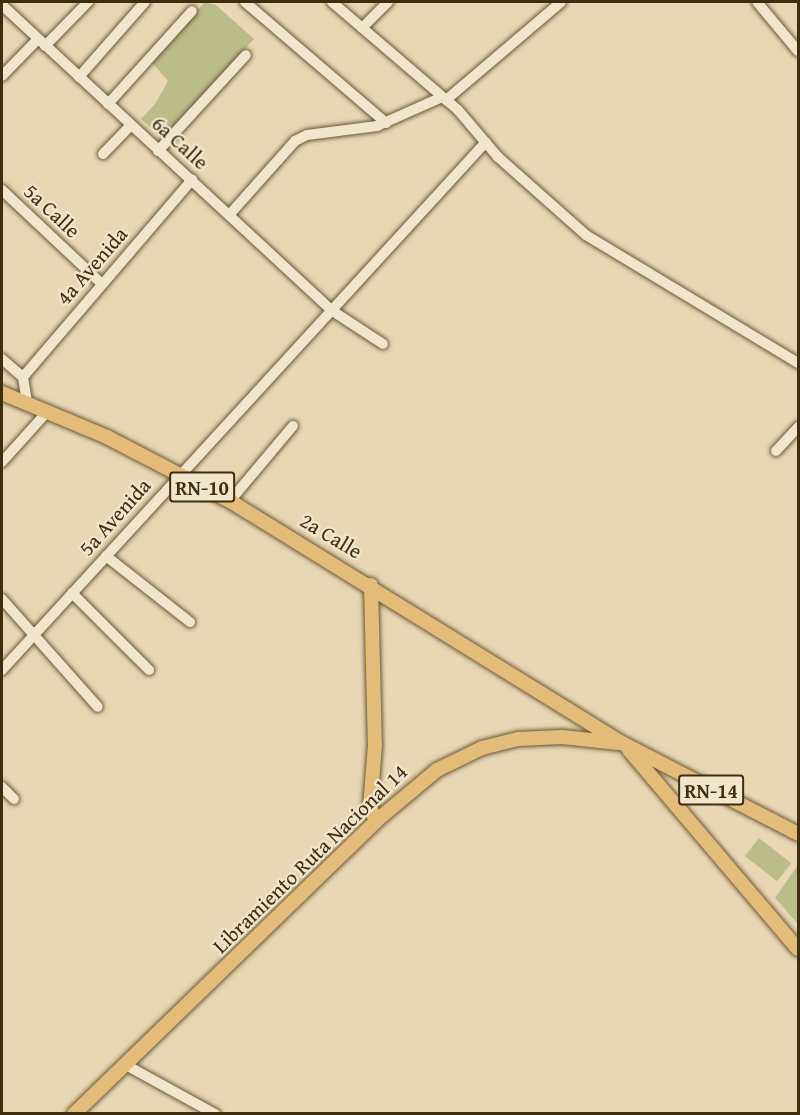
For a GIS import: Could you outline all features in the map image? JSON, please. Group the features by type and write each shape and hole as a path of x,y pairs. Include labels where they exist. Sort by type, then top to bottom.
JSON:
{"main road":[{"name":"2a Calle","path":"2,393 48,411 230,501 371,585 624,744"},
{"path":"371,585 375,745 370,807 376,821"},
{"name":"Libramiento Ruta Nacional 14","path":"74,1113 376,821 437,770 482,748 538,737 624,744"},
{"name":"RN-14","path":"624,744 798,834"},
{"name":"RN-10","path":"624,744 798,949"}],"street":[{"path":"3,71 41,43 88,2"},
{"path":"79,77 145,2"},
{"path":"245,2 386,123"},
{"path":"332,2 444,98 486,142 586,235 798,363"},
{"path":"362,28 388,2"},
{"path":"230,214 295,141 307,135 386,123 444,98 561,2"},
{"path":"757,2 798,51"},
{"name":"6a Calle","path":"2,5 331,310 383,344"},
{"path":"108,104 192,11"},
{"path":"158,151 246,56"},
{"path":"103,154 131,126"},
{"name":"5a Avenida","path":"2,670 486,142"},
{"name":"4a Avenida","path":"23,377 192,180"},
{"name":"5a Calle","path":"2,190 102,284"},
{"path":"2,359 23,377 27,402"},
{"path":"2,462 48,411"},
{"path":"230,501 293,426"},
{"path":"776,451 798,427"},
{"path":"105,556 190,622"},
{"path":"72,593 149,670"},
{"path":"2,599 98,707"},
{"path":"2,787 14,799"},
{"path":"126,1065 215,1113"}],"green space":[{"path":"205,2 216,5 254,39 164,139 141,119 155,104 168,81 150,60"},
{"path":"759,838 791,863 777,881 745,856"},
{"path":"798,865 798,924 775,898"}]}
